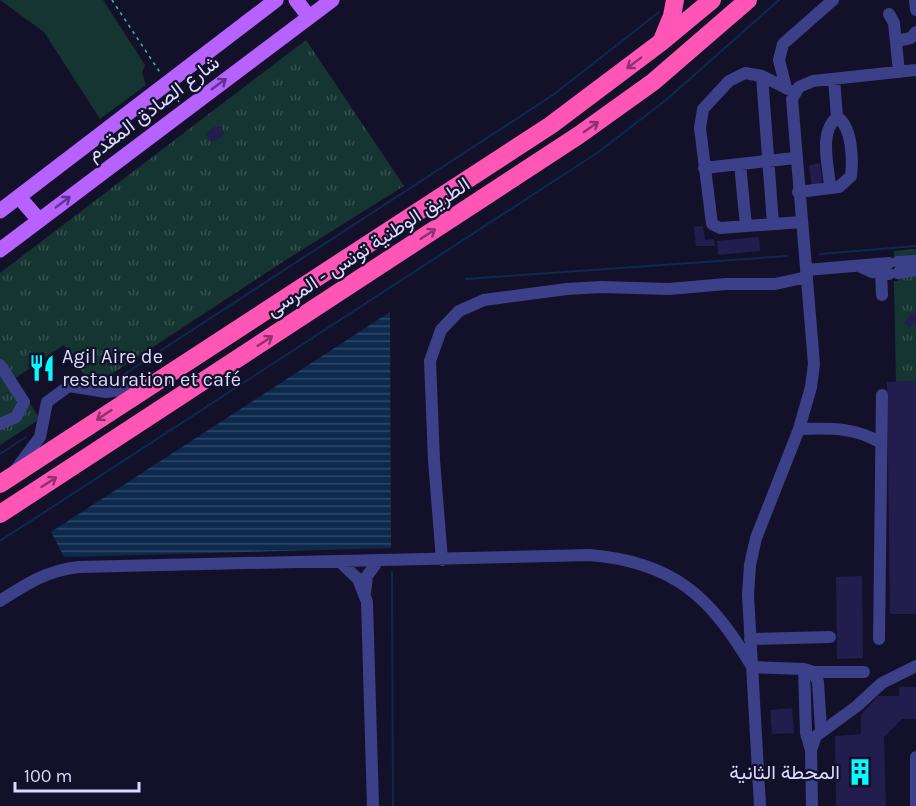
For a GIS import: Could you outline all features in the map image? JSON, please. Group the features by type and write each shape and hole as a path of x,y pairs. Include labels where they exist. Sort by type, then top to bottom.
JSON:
{"highway":[{"path":"660,43 672,16 675,0"},
{"name":"الطريق الوطنية تونس - المرسى","path":"5,480 551,125 660,43 712,0"},
{"name":"الطريق الوطنية تونس - المرسى","path":"0,514 579,135 653,82 748,0"}],"main road":[{"name":"شارع الصادق المقدم","path":"0,211 276,0"},
{"path":"296,0 309,17"},
{"name":"شارع الصادق المقدم","path":"0,250 332,0"},
{"path":"19,197 39,220"}],"lane":[{"path":"760,806 749,618 749,573 756,538 800,429 811,387 814,364 790,90 779,60 783,44 833,0"},
{"path":"915,0 916,10"},
{"path":"889,14 894,23 899,72"},
{"path":"896,41 911,38 916,32"},
{"path":"790,90 806,83 834,78 916,70"},
{"path":"790,90 754,73 736,76 704,109 700,128 712,224 720,228 801,222"},
{"path":"762,76 773,224"},
{"path":"798,192 844,184 852,170 847,128 837,117 834,78"},
{"path":"831,188 826,135 829,125 837,117"},
{"path":"704,168 795,158"},
{"path":"741,164 746,226"},
{"path":"891,269 916,261"},
{"path":"442,560 434,460 430,361 436,337 452,316 467,306 484,300 567,289 601,287 669,290 726,284 775,284 806,274 858,266 916,270"},
{"path":"882,295 891,269"},
{"path":"0,365 24,402 16,417 0,424"},
{"path":"5,480 40,437 47,402 69,386 106,392 131,390 149,385"},
{"path":"879,639 882,395"},
{"path":"800,429 845,429 864,434 881,443"},
{"path":"0,601 36,578 64,569 590,555 636,562 678,581 714,610 729,628 752,666"},
{"path":"373,806 369,731 370,632 365,594 367,576 378,561"},
{"path":"340,562 353,573 365,594"},
{"path":"729,628 741,626 749,618"},
{"path":"750,639 830,637"},
{"path":"752,666 864,672"},
{"path":"821,730 848,713 890,677 916,666"},
{"path":"809,670 818,682 821,730 811,750"},
{"path":"809,670 806,734 811,750 812,806"},
{"path":"916,757 916,806"}],"path":[{"path":"112,0 183,110"}],"green space":[{"path":"0,0 103,0 145,65 142,73 146,85 100,119 44,32"},
{"path":"306,40 404,186 281,263 92,387 64,345 14,379 40,419 0,445 0,273"},
{"path":"916,249 916,381 896,382 894,281 898,281 898,259 894,259 894,251"}],"water":[{"path":"390,312 391,548 64,557 51,532"}],"building":[{"path":"220,126 225,133 219,139 211,142 206,135 212,128"},
{"path":"820,163 822,179 819,188 812,189 809,165"},
{"path":"703,226 705,240 714,239 715,246 696,246 694,227"},
{"path":"759,237 760,251 718,255 717,241"},
{"path":"916,311 916,326 913,323 909,328 904,322"},
{"path":"916,381 916,614 890,614 887,382"},
{"path":"862,576 863,658 837,659 836,577"},
{"name":"المحطة الثانية","path":"899,687 916,687 916,719 902,719 884,737 886,806 836,806 835,736 861,734 861,715 878,696 899,696"},
{"path":"792,708 794,733 772,734 770,710"}],"waterway":[{"path":"0,541 597,153 666,100 779,0"},
{"path":"117,379 553,95 659,12"},
{"path":"820,254 916,246"},
{"path":"466,279 787,256"},
{"path":"0,454 26,437"},
{"path":"392,572 393,806"}],"place":[{"name":"Agil Aire de restauration et café","path":"42,368"},
{"name":"المحطة الثانية","path":"860,772"}]}
